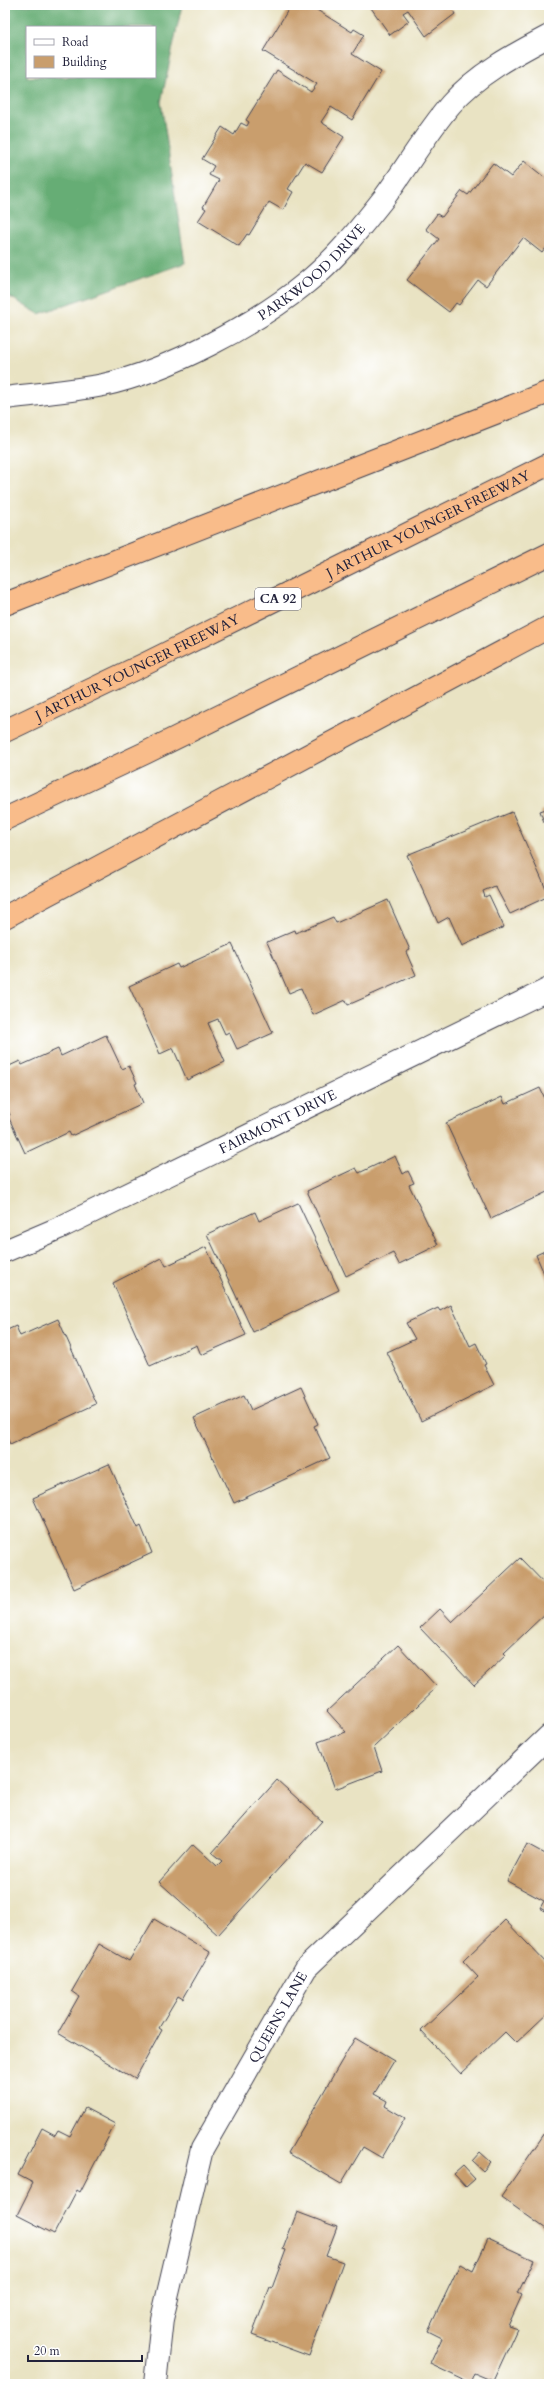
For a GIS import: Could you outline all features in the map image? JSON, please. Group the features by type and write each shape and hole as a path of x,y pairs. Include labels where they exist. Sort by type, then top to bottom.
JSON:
{"highway":[{"path":"5,604 549,392"},
{"name":"J ARTHUR YOUNGER FREEWAY","path":"5,731 147,663 549,464"},
{"path":"5,819 146,753 549,554"},
{"path":"5,917 549,627"}],"street":[{"name":"PARKWOOD DRIVE","path":"5,398 104,384 145,372 186,355 268,311 307,283 349,240 384,198 452,103 486,74 520,51 549,36"},
{"name":"FAIRMONT DRIVE","path":"5,1251 59,1228 356,1085 549,989"},
{"name":"QUEENS LANE","path":"155,2384 162,2319 202,2149 306,1968 549,1736"}],"green space":[{"path":"5,5 182,5 161,102 185,263 39,314 5,294"}],"building":[{"path":"291,5 309,5 352,32 354,29 364,35 352,54 381,72 352,120 331,107 321,122 344,137 322,172 305,162 288,189 293,192 283,210 269,202 249,235 247,234 239,246 198,221 206,209 203,207 219,180 209,175 214,166 202,159 222,127 234,135 241,123 247,126 249,122 246,120 277,70 311,92 317,84 263,51"},
{"path":"369,5 457,5 452,9 455,14 426,36 408,10 403,13 409,21 390,35"},
{"path":"524,161 549,181 549,244 542,253 523,238 486,286 478,280 459,305 456,303 449,312 407,280 439,239 426,229 437,214 442,217 462,191 468,195 493,163 511,177"},
{"path":"549,808 549,826 546,820 544,822 540,811"},
{"path":"512,812 549,896 510,914 495,886 483,891 485,897 489,895 504,927 462,946 449,917 438,923 407,855"},
{"path":"388,900 410,950 406,952 416,975 348,1005 346,1000 313,1015 301,988 289,993 267,942 295,930 296,933 333,917 336,923"},
{"path":"232,944 273,1033 237,1049 229,1032 225,1034 218,1019 208,1023 225,1062 187,1080 173,1048 160,1054 129,986 177,964 179,968"},
{"path":"106,1035 122,1069 129,1066 137,1083 135,1084 143,1103 71,1136 69,1132 25,1153 8,1116 10,1115 5,1104 5,1068 20,1061 22,1065 58,1049 61,1056"},
{"path":"540,1088 549,1107 549,1191 491,1219 446,1123 502,1097 505,1104"},
{"path":"395,1156 403,1174 408,1171 414,1183 409,1185 438,1245 399,1264 393,1253 346,1276 307,1191 356,1168 359,1173"},
{"path":"298,1203 339,1290 253,1332 207,1234 255,1212 259,1221"},
{"path":"206,1247 246,1335 201,1355 197,1345 150,1366 113,1283 162,1258 166,1266"},
{"path":"549,1249 549,1285 536,1255"},
{"path":"451,1305 470,1346 476,1343 486,1364 484,1365 494,1385 421,1421 387,1352 415,1339 406,1323 438,1308 440,1311"},
{"path":"58,1319 96,1404 10,1444 5,1434 5,1331 16,1326 20,1336"},
{"path":"301,1387 318,1424 314,1426 330,1458 234,1503 194,1418 244,1395 251,1410"},
{"path":"109,1464 138,1528 141,1526 152,1553 74,1589 33,1498"},
{"path":"520,1558 549,1588 549,1610 504,1653 506,1655 474,1685 420,1628 440,1609 452,1622"},
{"path":"398,1645 437,1687 374,1747 382,1771 335,1789 318,1742 346,1732 327,1711"},
{"path":"277,1780 322,1821 218,1935 159,1882 193,1844 217,1866 222,1861 212,1853"},
{"path":"527,1844 549,1856 549,1913 540,1908 544,1901 507,1881"},
{"path":"154,1919 210,1952 183,1999 178,1996 159,2028 162,2030 135,2079 58,2033 79,1996 72,1991 99,1944 129,1961"},
{"path":"505,1920 549,1966 549,2012 516,2043 505,2032 461,2074 421,2031 478,1977 463,1961"},
{"path":"355,2038 394,2061 374,2094 387,2101 385,2106 405,2118 382,2158 363,2147 341,2184 288,2153"},
{"path":"85,2108 115,2124 80,2192 77,2190 54,2234 17,2215 33,2183 18,2175 42,2128 55,2135 58,2130 70,2136"},
{"path":"549,2127 549,2231 501,2197"},
{"path":"480,2152 491,2162 483,2171 472,2161"},
{"path":"463,2166 475,2179 466,2187 454,2174"},
{"path":"297,2212 337,2227 326,2256 343,2262 309,2356 252,2335 286,2250 283,2249"},
{"path":"488,2239 534,2260 518,2293 522,2295 508,2326 517,2329 493,2381 474,2373 470,2383 430,2364 442,2338 428,2331 460,2264 473,2271"}]}
